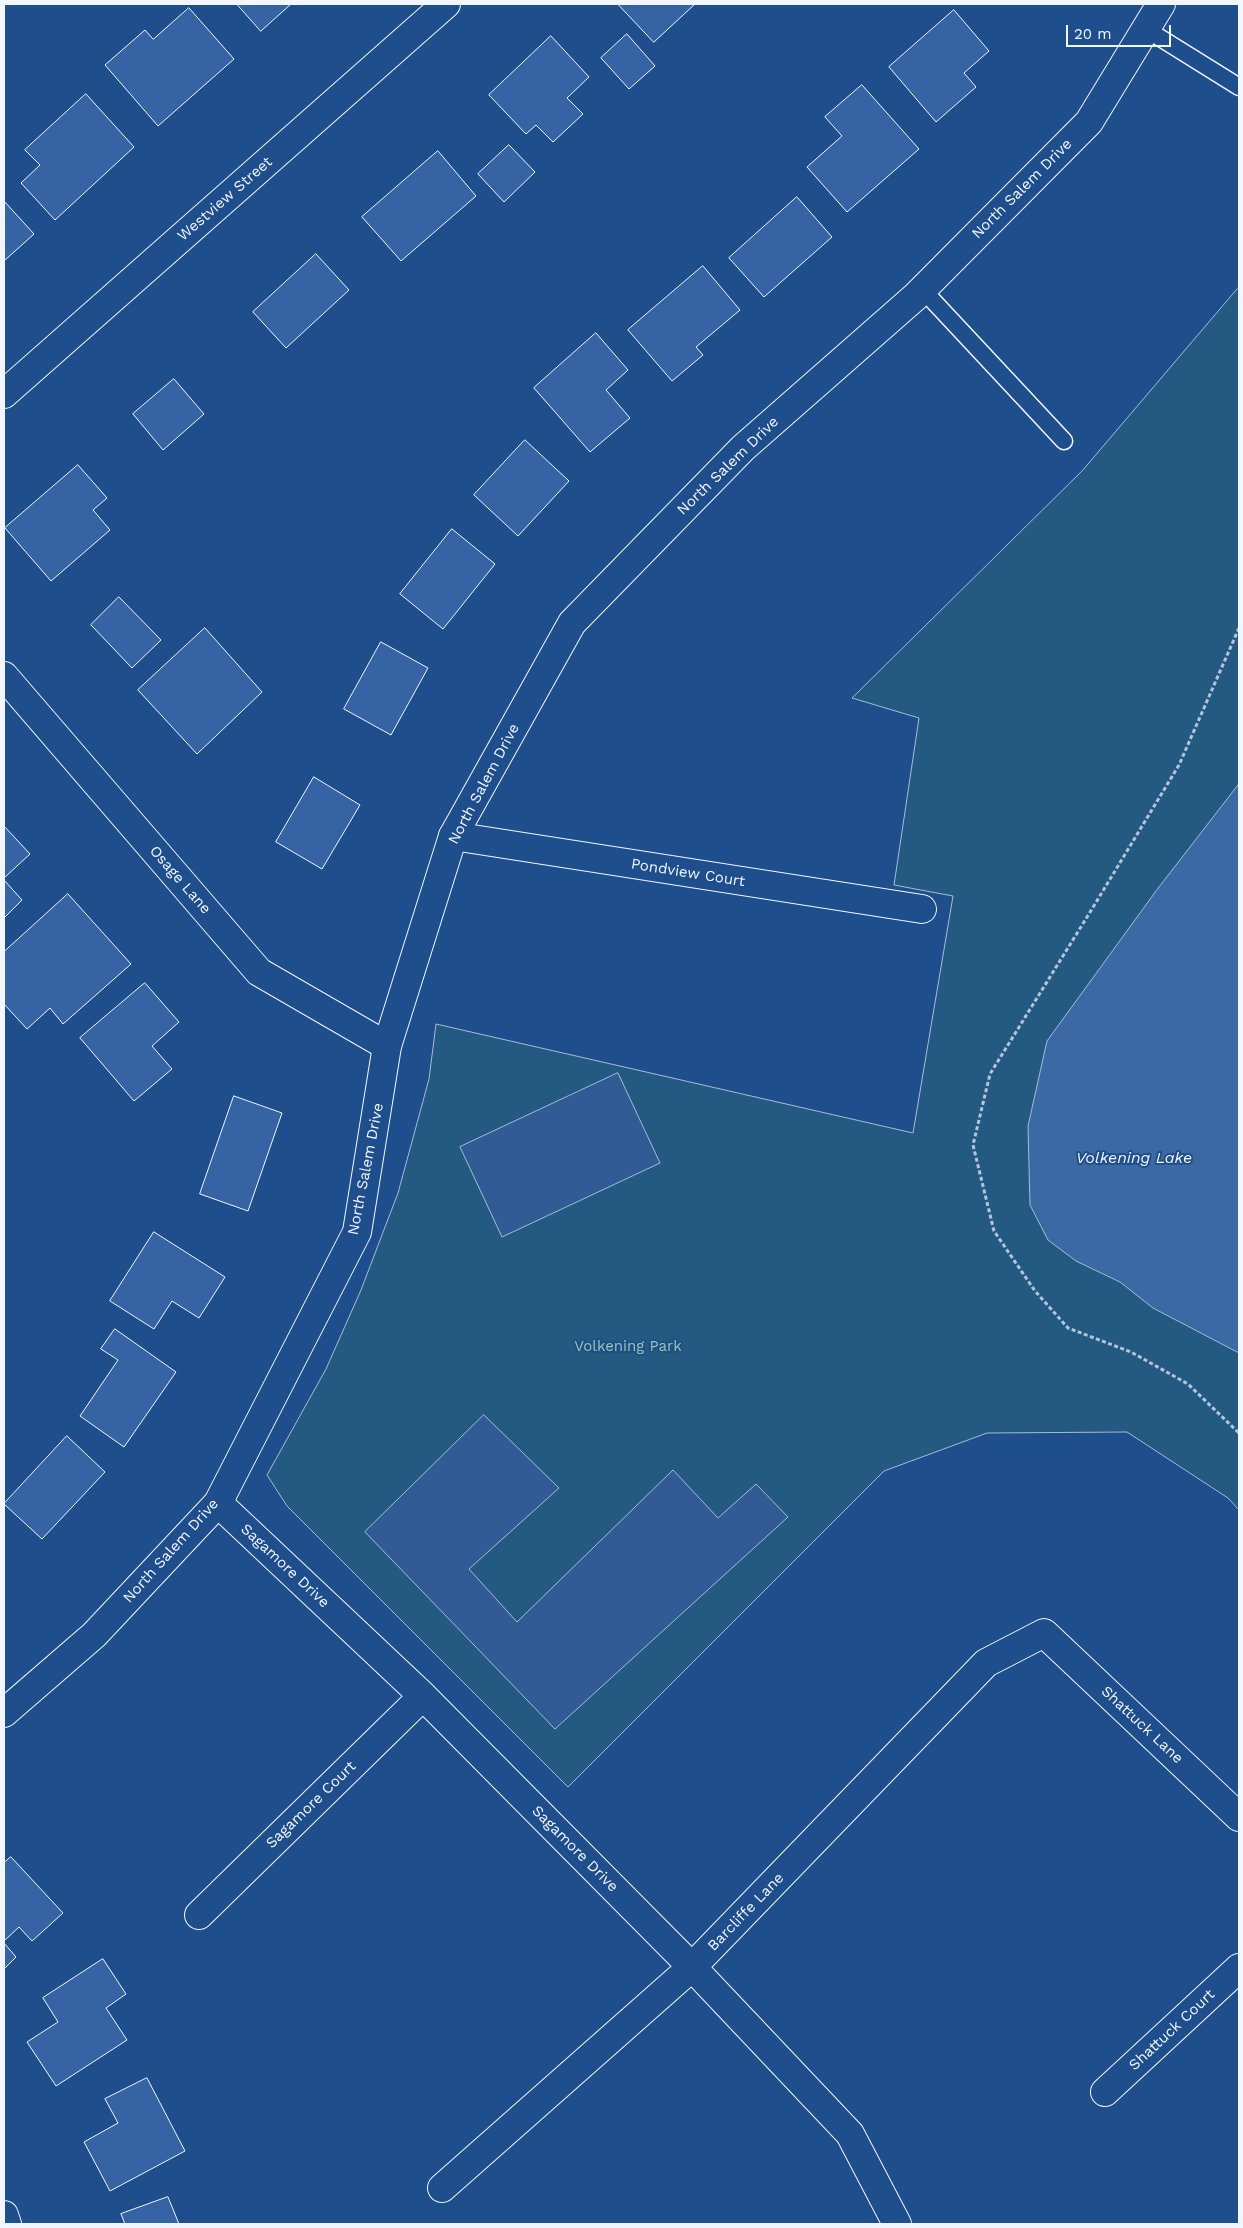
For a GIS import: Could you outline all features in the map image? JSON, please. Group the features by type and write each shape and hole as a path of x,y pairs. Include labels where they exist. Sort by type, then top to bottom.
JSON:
{"street":[{"name":"Westview Street","path":"4,394 446,4"},
{"name":"North Salem Drive","path":"4,1712 94,1635 218,1503 357,1232 388,1046 453,836 572,623 743,448 923,290 1089,122 1161,4"},
{"name":"Osage Lane","path":"4,676 259,972 388,1046"},
{"name":"Pondview Court","path":"453,836 922,910"},
{"name":"Sagamore Drive","path":"218,1503 423,1696 692,1967 850,2134 897,2224"},
{"name":"Shattuck Lane","path":"1044,1634 1239,1817"},
{"name":"Barcliffe Lane","path":"442,2188 692,1967 986,1663 1044,1634"},
{"name":"Sagamore Court","path":"200,1915 423,1696"},
{"name":"Shattuck Court","path":"1105,2092 1239,1968"},
{"path":"4,2215 7,2224"}],"lane":[{"path":"1146,29 1239,86"},
{"path":"923,290 1064,441"}],"path":[{"path":"1239,628 1179,764 990,1074 973,1145 994,1231 1035,1291 1068,1328 1131,1352 1188,1384 1239,1433"}],"green space":[{"name":"Volkening Park","path":"1239,287 1239,1510 1228,1498 1127,1432 987,1433 884,1471 568,1787 287,1506 267,1475 326,1369 361,1290 398,1193 429,1079 436,1024 913,1133 953,896 894,885 919,718 852,698 1082,471"}],"shaded area":[{"path":"618,1073 660,1163 502,1237 460,1147"},
{"path":"484,1415 559,1488 469,1569 517,1622 673,1470 718,1518 756,1484 788,1517 555,1729 365,1532"}],"water":[{"name":"Volkening Lake","path":"1239,784 1239,1353 1153,1308 1120,1282 1076,1261 1048,1240 1030,1205 1028,1126 1047,1041 1156,891"}],"building":[{"path":"237,4 291,4 261,31"},
{"path":"618,4 695,4 654,42"},
{"path":"189,8 234,59 158,126 105,65 145,30 153,39"},
{"path":"954,10 989,51 964,73 976,87 936,122 889,67"},
{"path":"627,34 655,66 629,89 601,58"},
{"path":"551,36 589,77 567,98 583,114 553,142 536,125 526,134 489,95"},
{"path":"862,85 919,149 847,212 807,167 842,136 825,117"},
{"path":"86,94 134,147 55,220 21,183 40,165 25,150"},
{"path":"509,145 535,172 504,202 478,174"},
{"path":"438,151 476,196 401,261 362,217"},
{"path":"797,197 832,237 764,297 729,258"},
{"path":"4,201 34,234 4,261"},
{"path":"316,254 349,290 286,348 253,312"},
{"path":"703,266 740,310 696,347 703,355 672,381 628,330"},
{"path":"596,333 628,370 606,390 630,418 590,452 534,388"},
{"path":"174,379 204,414 163,450 133,414"},
{"path":"525,440 569,481 518,536 474,495"},
{"path":"78,465 107,498 93,510 110,530 51,581 5,528"},
{"path":"452,529 495,564 443,629 400,594"},
{"path":"119,597 161,640 132,668 91,625"},
{"path":"205,628 262,692 197,754 138,690"},
{"path":"381,642 428,668 391,735 344,709"},
{"path":"314,777 360,805 322,869 276,842"},
{"path":"4,826 30,854 4,878"},
{"path":"4,880 22,900 4,918"},
{"path":"68,894 131,964 63,1024 50,1008 27,1029 4,1004 4,952"},
{"path":"145,983 179,1022 152,1046 172,1069 134,1101 80,1038"},
{"path":"234,1096 282,1113 248,1211 200,1194"},
{"path":"154,1232 225,1277 199,1318 172,1301 154,1329 110,1301"},
{"path":"115,1329 176,1372 124,1447 80,1416 118,1360 101,1349"},
{"path":"67,1436 105,1472 42,1539 4,1504"},
{"path":"11,1857 63,1913 32,1941 19,1927 4,1941 4,1863"},
{"path":"4,1943 16,1957 4,1969"},
{"path":"103,1959 126,1994 106,2008 127,2040 56,2086 27,2042 58,2022 43,1998"},
{"path":"147,2078 185,2151 110,2191 84,2142 118,2123 105,2099"},
{"path":"168,2197 179,2224 125,2224 121,2214"}]}
